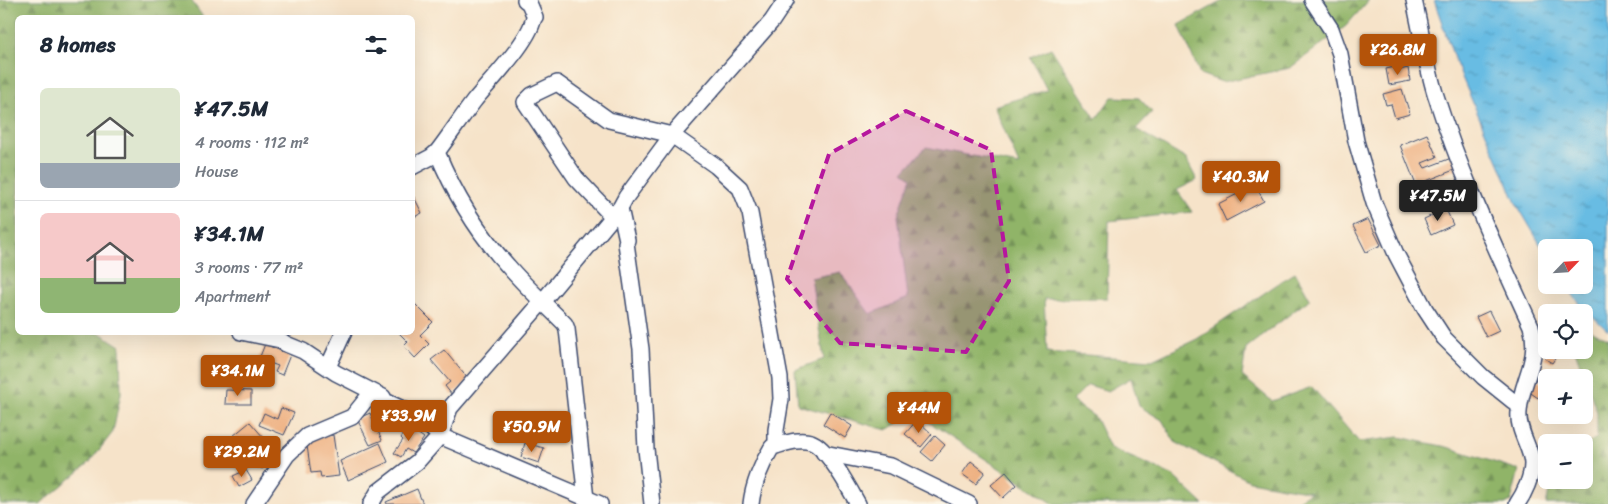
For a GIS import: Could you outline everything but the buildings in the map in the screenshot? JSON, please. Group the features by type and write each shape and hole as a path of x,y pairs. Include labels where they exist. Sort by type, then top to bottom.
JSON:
{"street":[{"path":"415,165 437,152 533,25 535,17 529,3 525,0"},
{"path":"371,504 378,492 416,462 440,436 450,408 617,212 626,196 672,135 772,21 786,0"},
{"path":"1312,0 1331,29 1340,54 1356,141 1374,202 1396,254 1425,309 1444,338 1483,377 1519,406"},
{"path":"1414,0 1435,91 1460,164 1535,339 1534,352 1519,406 1518,421 1532,464 1528,483 1517,504"},
{"path":"652,504 646,449 640,340 627,240 617,212 576,178 525,102 532,95 557,83 609,120 672,135 716,166 740,188 750,214 780,378 781,399 776,430 776,446"},
{"path":"437,152 465,209 507,265 565,324 593,501"},
{"path":"256,335 280,340 303,351 372,392 418,416 440,436 593,501"},
{"path":"328,367 343,335"},
{"path":"254,504 287,455 306,436 352,417 372,392"},
{"path":"751,504 766,456 772,447 791,442 811,442 824,453 838,471 858,504"},
{"path":"824,453 891,466 969,504"}],"highlighted area":[{"path":"906,111 991,150 1009,281 966,352 840,343 787,279 829,154"}],"green space":[{"path":"0,0 191,0 202,15 15,15 15,335 103,335 120,346 121,393 113,432 89,463 40,504 0,504"},
{"path":"1224,0 1369,0 1346,26 1290,68 1222,82 1200,74 1179,25"},
{"path":"1051,48 1096,119 1112,97 1139,98 1152,112 1136,129 1186,159 1197,180 1177,190 1192,212 1109,221 1107,298 1044,299 1047,352 1152,360 1197,339 1295,272 1310,299 1246,348 1242,376 1272,401 1312,387 1359,442 1399,437 1447,447 1519,470 1511,501 1505,504 1291,504 1311,492 1250,481 1175,442 1162,420 1139,406 1131,378 1108,391 1088,385 1072,401 1095,417 1110,448 1172,475 1203,504 1054,504 915,413 887,430 798,405 795,370 824,359 811,278 840,272 870,314 908,298 898,216 911,178 903,172 926,147 1019,165 994,106 1047,90 1030,57"},
{"path":"1593,332 1608,338 1608,504 1546,504 1550,489 1593,489 1593,440 1597,438 1597,412 1593,401 1593,369 1582,369 1578,359 1593,359"}],"water":[{"path":"1434,0 1608,0 1608,331 1593,317 1593,304 1580,304 1572,294 1593,294 1593,239 1538,240 1516,203 1455,61"}]}
